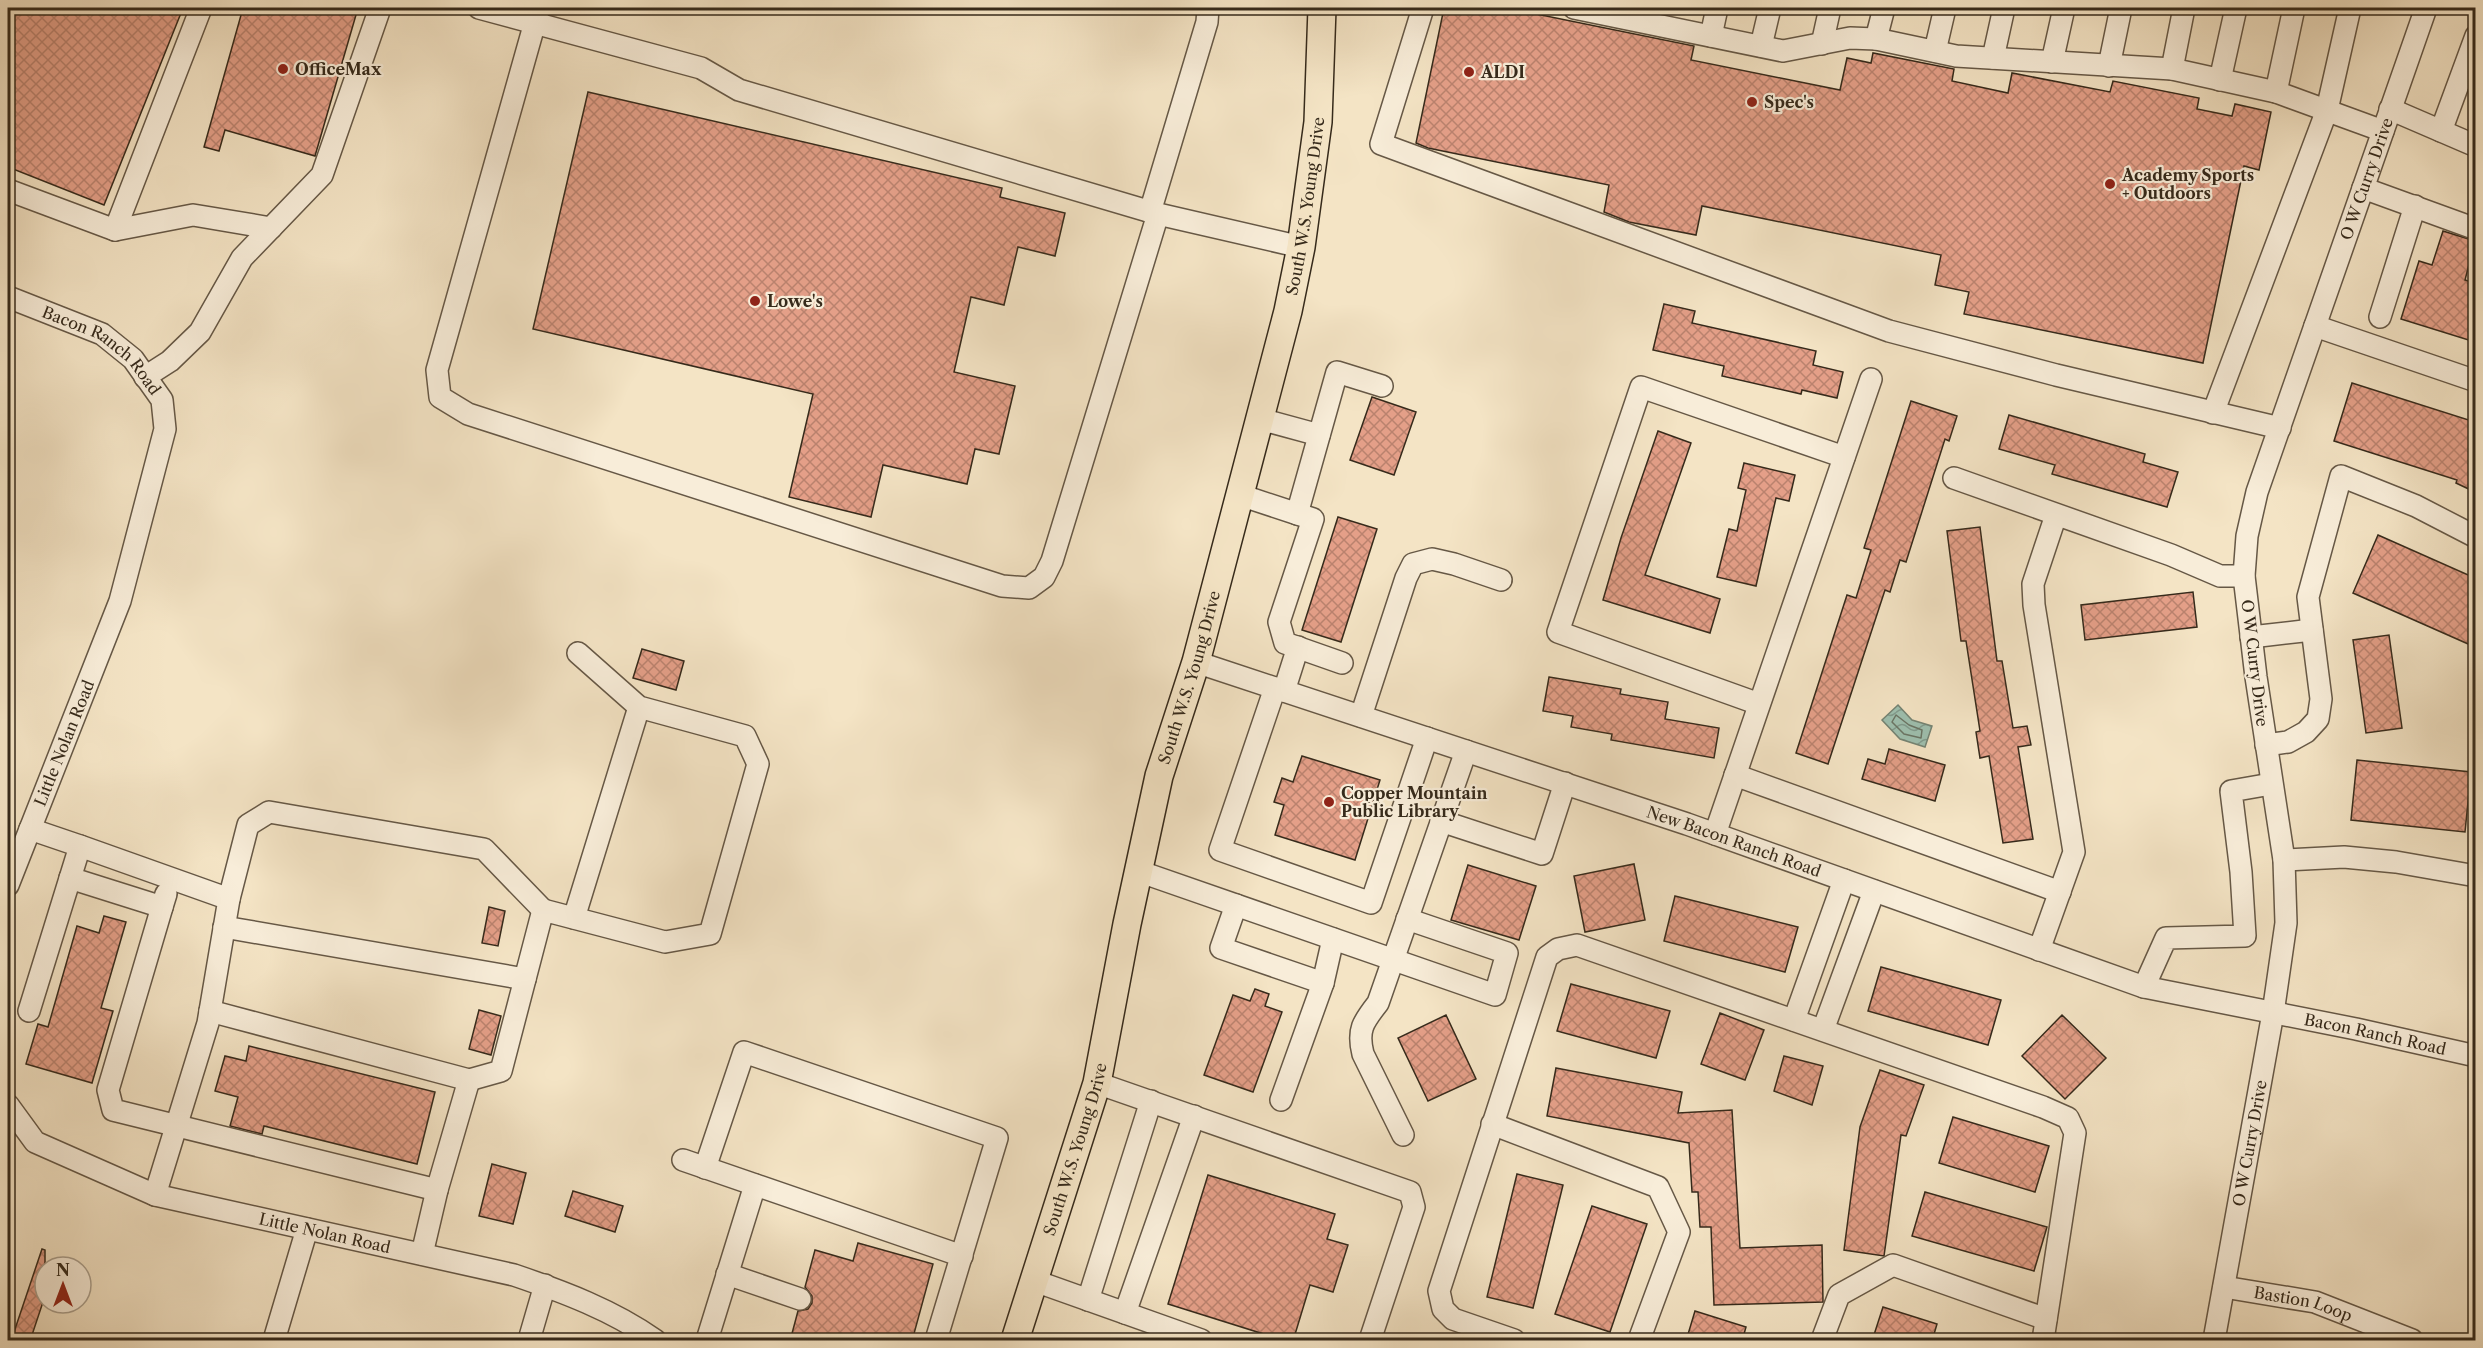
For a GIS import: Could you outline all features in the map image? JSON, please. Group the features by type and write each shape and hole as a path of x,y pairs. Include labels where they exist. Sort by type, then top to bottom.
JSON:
{"main road":[{"name":"South W.S. Young Drive","path":"1015,1340 1097,1083 1159,776 1196,662 1288,311 1301,247 1318,122 1322,8"}],"street":[{"path":"114,230 201,8"},
{"path":"145,377 170,361 200,332 242,258 322,175 380,8"},
{"path":"479,8 537,15 701,68 739,90 1154,213 1301,247"},
{"path":"537,15 437,370 440,397 468,414 1002,586 1029,588 1044,577 1052,561 1154,213 1207,22 1208,8"},
{"path":"1423,8 1381,144 1888,331 2056,375 2280,428"},
{"path":"1574,8 1656,16 1711,36 1783,51 1850,38 1876,39 1956,56 2172,69 2276,92 2383,131"},
{"path":"1711,36 1717,8"},
{"path":"1761,46 1770,8"},
{"path":"1822,44 1830,8"},
{"path":"1876,39 1884,8"},
{"path":"1935,51 1946,8"},
{"path":"1993,58 2004,8"},
{"path":"2052,62 2064,8"},
{"path":"2109,66 2121,8"},
{"path":"2172,69 2184,8"},
{"path":"2220,80 2236,8"},
{"path":"2276,92 2294,8"},
{"path":"2213,413 2327,110 2350,8"},
{"name":"O W Curry Drive","path":"2214,1341 2273,1013 2286,923 2284,860 2271,784 2244,576 2247,536 2257,492 2426,8"},
{"path":"2441,131 2475,36"},
{"path":"2390,109 2475,146"},
{"path":"2363,188 2475,228"},
{"path":"8,190 114,230 193,215 271,228"},
{"path":"2380,317 2415,206"},
{"name":"Bacon Ranch Road","path":"8,297 102,334 133,359 162,400 165,429 120,601"},
{"path":"2315,326 2475,381"},
{"path":"1297,514 1337,372 1382,386"},
{"path":"1715,834 1871,379"},
{"path":"1759,704 1558,632 1641,387 1844,457"},
{"path":"1260,419 1319,435"},
{"path":"2266,745 2288,741 2306,732 2318,719 2321,699 2308,597 2341,476 2416,506 2475,537"},
{"path":"1954,478 2170,555 2220,576 2244,576"},
{"path":"1240,495 1312,519 1279,622 1285,643 1342,663"},
{"path":"2039,950 2074,852 2034,605 2033,584 2056,515"},
{"path":"1361,716 1406,578 1413,564 1432,559 1501,580"},
{"name":"Little Nolan Road","path":"8,885 120,601"},
{"path":"2251,637 2312,630"},
{"path":"1298,647 1220,850 1371,903 1427,738"},
{"path":"155,1195 208,1023 229,899 248,825 269,812 484,849 543,910 665,942 710,934 759,764 745,736 639,707 578,653"},
{"name":"New Bacon Ranch Road","path":"1196,662 1715,834 2144,987 2273,1013"},
{"path":"574,918 639,707"},
{"path":"1403,1135 1363,1054 1360,1041 1363,1023 1378,1003 1466,751"},
{"path":"1735,775 2060,892"},
{"path":"1441,821 1542,854 1565,783"},
{"path":"2144,987 2166,938 2245,936 2241,872 2231,791 2271,784"},
{"path":"30,829 229,899"},
{"path":"29,1011 80,846"},
{"path":"2284,860 2321,857 2396,862 2475,876"},
{"path":"1138,871 1495,995 1507,953 1407,919"},
{"path":"70,878 162,907"},
{"path":"170,880 108,1090 113,1110 437,1190"},
{"path":"1794,1020 1844,880"},
{"path":"1822,1030 1874,891"},
{"path":"1236,905 1221,948 1323,984"},
{"path":"210,1011 469,1080 501,1071 543,910"},
{"path":"224,927 525,979"},
{"path":"1281,1100 1323,984 1333,939"},
{"path":"1514,1341 1453,1319 1443,1309 1439,1291 1547,957 1558,949 1577,945 2043,1107 2068,1118 2074,1133 2043,1341"},
{"name":"Bacon Ranch Road","path":"2273,1013 2379,1033 2475,1056"},
{"path":"705,1168 744,1052 997,1138 936,1341"},
{"path":"422,1254 437,1190 469,1080"},
{"path":"1097,1083 1410,1192 1414,1207 1370,1341"},
{"path":"1088,1300 1151,1101"},
{"name":"Little Nolan Road","path":"8,1105 35,1142 155,1195 514,1275 545,1285 609,1312 655,1341"},
{"path":"1125,1313 1194,1116"},
{"path":"1492,1124 1658,1187 1679,1232 1639,1341"},
{"path":"683,1160 962,1256"},
{"path":"706,1341 755,1185"},
{"path":"274,1341 307,1229"},
{"path":"1822,1341 1839,1295 1893,1265 2046,1319"},
{"path":"727,1274 800,1299"},
{"path":"1035,1281 1202,1341"},
{"path":"529,1341 545,1285"},
{"name":"Bastion Loop","path":"2224,1287 2316,1302 2402,1334 2412,1341"}],"water":[{"path":"1898,705 1912,720 1932,726 1925,747 1900,739 1882,720"}],"building":[{"path":"8,8 183,8 104,205 8,167"},
{"name":"OfficeMax","path":"243,8 358,8 315,156 225,130 219,151 204,147"},
{"path":"1444,8 1507,8 1694,46 1691,60 1840,90 1847,58 1871,63 1873,53 1954,69 1952,81 2008,93 2012,73 2110,92 2113,81 2199,98 2197,109 2232,116 2235,104 2271,112 2259,170 2244,166 2203,363 1964,314 1969,292 1935,285 1941,255 1702,206 1696,235 1629,222 1604,212 1609,185 1428,148 1416,143"},
{"name":"Lowe's","path":"588,92 1002,188 1000,197 1065,213 1055,256 1018,247 1004,305 971,297 954,372 1015,386 999,454 975,449 967,484 883,465 871,517 789,497 813,394 533,329"},
{"path":"2443,231 2475,241 2465,280 2475,283 2475,342 2401,319 2419,261 2432,265"},
{"path":"1664,304 1695,311 1692,323 1816,351 1813,365 1843,372 1837,398 1802,390 1801,394 1722,376 1724,366 1653,350"},
{"path":"2352,383 2475,422 2475,492 2456,483 2457,480 2334,441"},
{"path":"1372,397 1416,412 1394,475 1350,460"},
{"path":"1911,401 1957,416 1949,441 1945,439 1906,562 1900,560 1890,592 1885,590 1828,764 1796,753 1847,595 1856,598 1871,550 1864,548"},
{"path":"2009,415 2145,454 2143,462 2178,472 2167,507 2052,474 2055,465 1999,449"},
{"path":"1658,431 1691,443 1645,575 1720,599 1710,633 1603,600 1621,538"},
{"path":"1744,463 1795,475 1789,501 1776,498 1756,586 1717,577 1729,529 1737,531 1746,490 1738,488"},
{"path":"1338,517 1377,529 1341,642 1302,630"},
{"path":"1980,527 1997,661 2002,661 2013,728 2027,726 2031,745 2018,747 2033,839 2003,843 1989,756 1980,758 1976,732 1980,731 1966,641 1961,641 1947,531"},
{"path":"2378,535 2475,578 2475,647 2353,593"},
{"path":"2193,592 2197,627 2085,640 2081,605"},
{"path":"2389,635 2402,728 2366,733 2353,640"},
{"path":"642,649 684,661 676,690 633,678"},
{"path":"1549,677 1621,689 1620,694 1668,702 1665,719 1719,728 1714,758 1611,740 1612,734 1571,727 1573,716 1543,711"},
{"path":"1889,749 1945,765 1935,801 1862,779 1868,759 1885,764"},
{"path":"1302,756 1380,780 1355,860 1275,835 1284,805 1274,802 1282,778 1293,782"},
{"path":"2357,760 2471,772 2465,832 2351,820"},
{"path":"1634,864 1645,920 1585,932 1574,876"},
{"path":"1468,865 1536,886 1519,940 1451,920"},
{"path":"1675,896 1798,927 1785,972 1664,941"},
{"path":"489,907 505,911 498,946 482,943"},
{"path":"104,916 126,922 101,1008 113,1011 92,1083 26,1064 38,1024 48,1027 77,926 99,933"},
{"path":"1881,967 2001,1000 1988,1045 1868,1011"},
{"path":"1571,984 1670,1011 1656,1058 1557,1031"},
{"path":"1255,989 1269,994 1265,1006 1282,1012 1253,1092 1204,1075 1233,995 1250,1001"},
{"path":"479,1010 501,1016 491,1055 469,1049"},
{"path":"1720,1013 1764,1030 1745,1080 1701,1064"},
{"path":"1446,1015 1476,1079 1428,1101 1398,1038"},
{"path":"2062,1015 2106,1058 2065,1099 2022,1056"},
{"path":"249,1046 435,1092 417,1164 264,1126 262,1134 230,1126 238,1097 215,1091 225,1056 246,1061"},
{"path":"1784,1056 1823,1066 1812,1105 1774,1091"},
{"path":"1556,1068 1682,1092 1678,1113 1732,1110 1740,1248 1822,1245 1823,1302 1714,1305 1711,1227 1700,1227 1698,1192 1692,1192 1689,1143 1547,1116"},
{"path":"1880,1070 1924,1085 1906,1136 1901,1135 1884,1256 1844,1250 1860,1127"},
{"path":"1953,1117 2049,1146 2035,1192 1939,1163"},
{"path":"492,1164 526,1173 513,1224 479,1216"},
{"path":"1517,1174 1563,1185 1533,1308 1487,1297"},
{"path":"1208,1175 1335,1214 1327,1239 1348,1245 1333,1292 1310,1285 1293,1341 1286,1341 1168,1304"},
{"path":"573,1191 623,1206 615,1232 565,1216"},
{"path":"1925,1192 2047,1227 2034,1271 1912,1236"},
{"path":"1592,1206 1647,1224 1610,1332 1555,1314"},
{"path":"858,1243 933,1264 912,1341 790,1341 798,1311 808,1309 812,1303 812,1296 805,1287 815,1250 853,1261"},
{"path":"42,1249 45,1250 45,1255 40,1255"},
{"path":"33,1276 33,1315 39,1315 30,1341 11,1341"},
{"path":"1883,1307 1937,1324 1932,1341 1872,1341"},
{"path":"1695,1311 1746,1327 1742,1341 1686,1341"}],"place":[{"name":"OfficeMax","path":"283,69"},
{"name":"ALDI","path":"1469,72"},
{"name":"Spec's","path":"1752,102"},
{"name":"Academy Sports + Outdoors","path":"2110,184"},
{"name":"Lowe's","path":"755,301"},
{"name":"Copper Mountain Public Library","path":"1329,802"}]}
